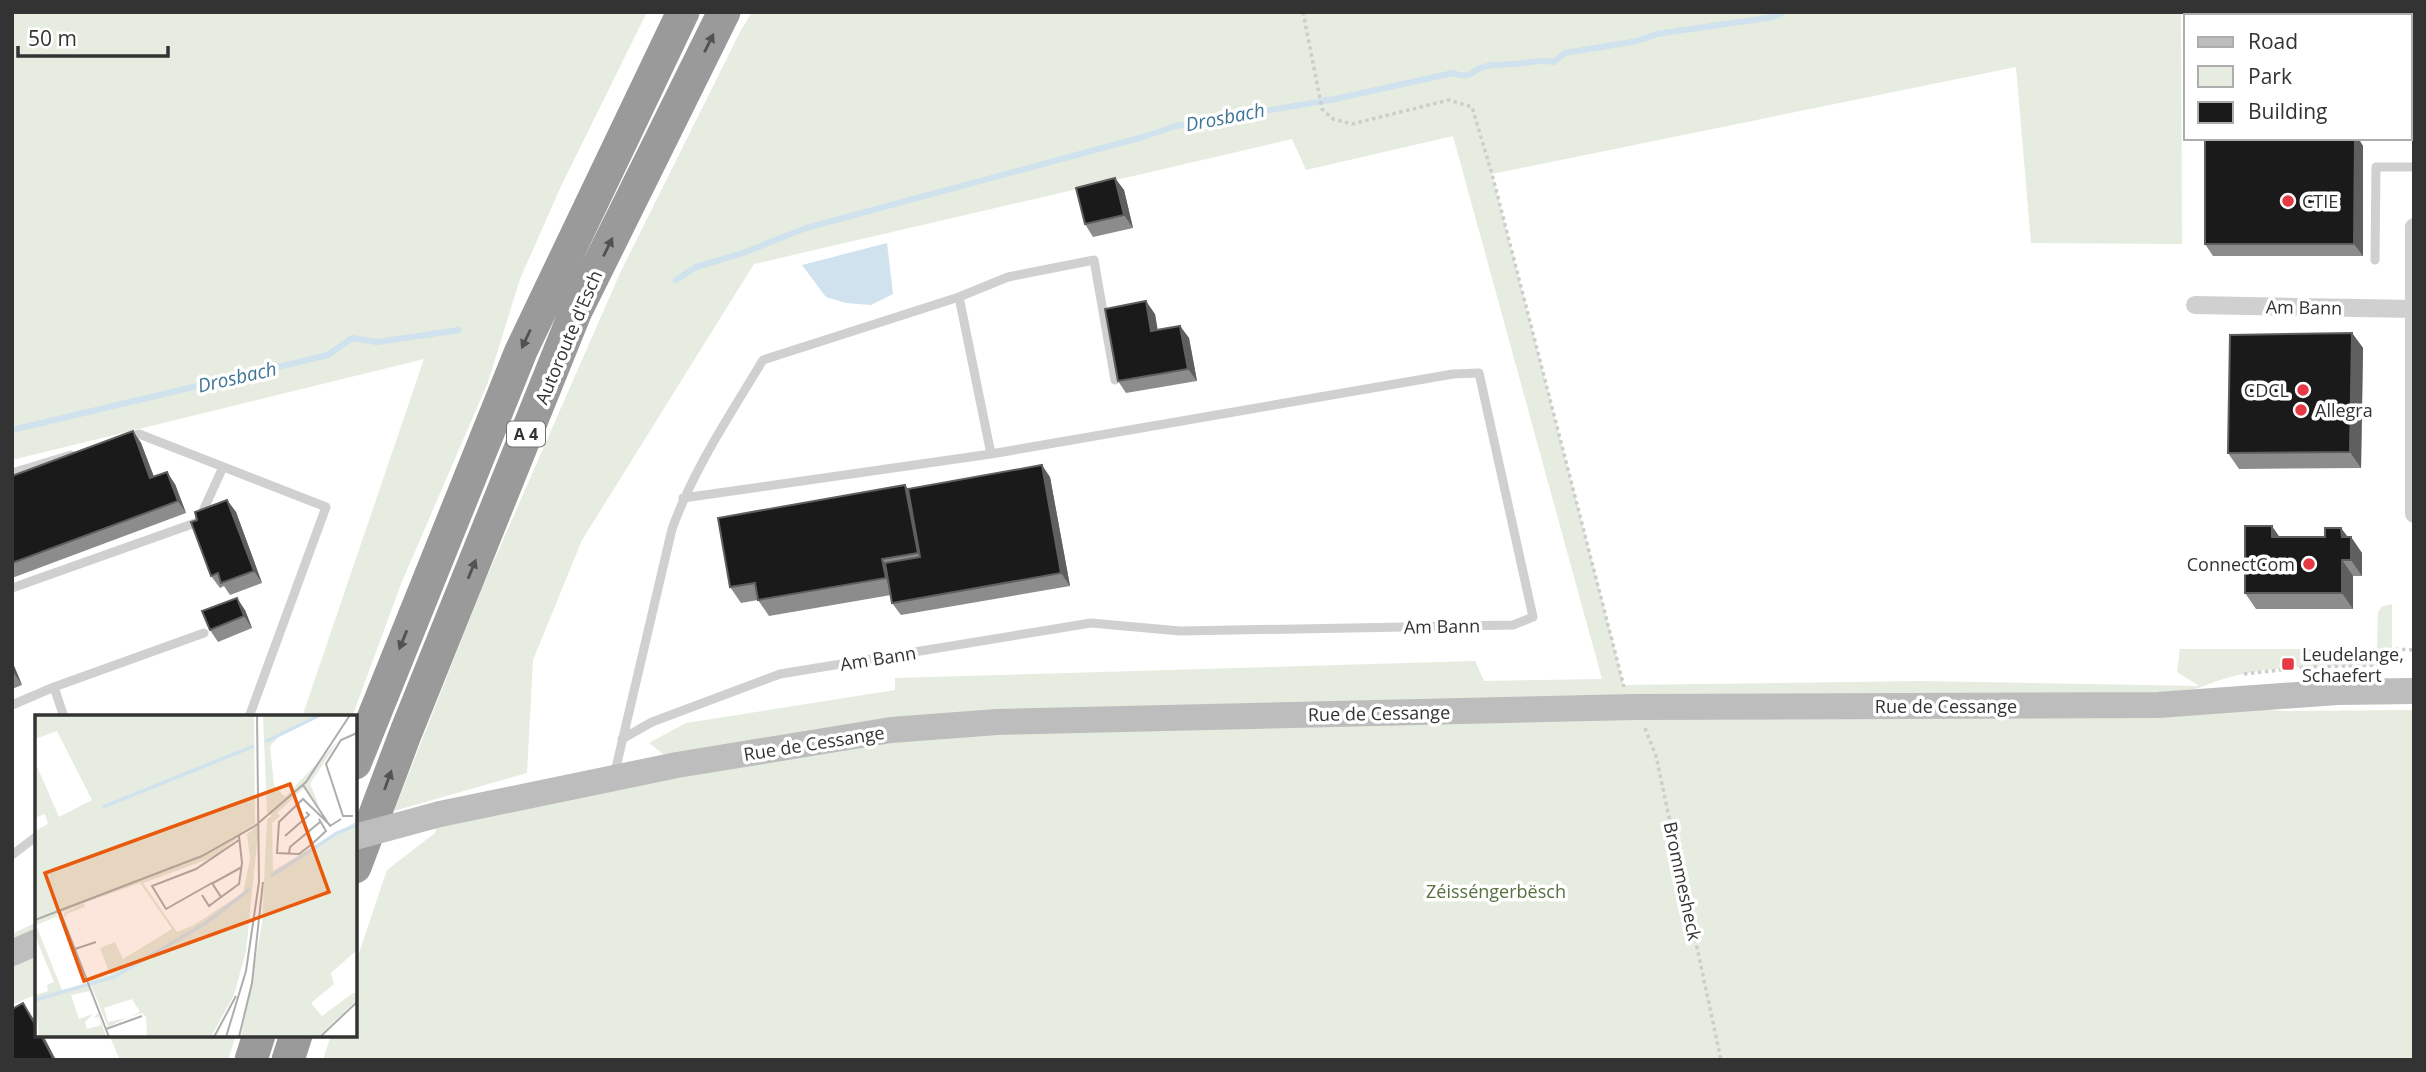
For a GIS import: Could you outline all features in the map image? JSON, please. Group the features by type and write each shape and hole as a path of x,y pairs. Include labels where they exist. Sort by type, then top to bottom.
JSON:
{"highway":[{"name":"A 4","path":"544,301 577,187 666,12"},
{"name":"Autoroute d'Esch","path":"357,758 521,351 683,12"},
{"name":"Autoroute d'Esch","path":"357,862 405,732 575,313 724,12"},
{"path":"251,1060 258,1037"},
{"path":"288,1060 295,1037"}],"main road":[{"name":"Rue de Cessange","path":"357,836 440,814 613,777 891,730 997,722 1630,699 2158,705 2323,692 2414,691"},
{"path":"12,953 35,943"}],"street":[{"path":"2414,227 2414,514"},
{"name":"Am Bann","path":"2194,305 2413,309"}],"lane":[{"path":"2375,260 2376,167 2414,167"},
{"path":"613,777 672,529 683,498 699,466 763,360 960,297 1007,277 1094,260 1115,380"},
{"path":"960,297 991,454"},
{"name":"Am Bann","path":"622,739 652,722 780,674 1091,623 1180,631 1513,625 1533,617 1479,373 1453,374 991,454 683,498"},
{"path":"114,442 139,434 326,507 250,715"},
{"path":"12,473 76,453"},
{"path":"12,587 198,523 223,467"},
{"path":"12,705 54,687 204,633"},
{"path":"54,687 63,715"},
{"path":"12,856 35,838"}],"path":[{"name":"Brommesheck","path":"1303,12 1322,109 1333,119 1352,124 1449,100 1472,107 1630,699 1656,755 1721,1060"},
{"path":"2235,677 2307,667 2379,665 2389,660 2392,649 2414,650"}],"green space":[{"path":"12,12 647,12 562,184 520,279 488,382 401,584 353,715 303,715 424,359 12,460"},
{"name":"Zéisséngerbësch","path":"752,12 2181,12 2182,244 2031,243 2016,67 1492,174 1624,685 1920,681 2199,686 2177,672 2180,649 2377,649 2378,613 2381,607 2392,604 2392,649 2389,660 2379,665 2296,667 2247,673 2213,682 2159,705 2289,711 2414,710 2414,1060 323,1060 330,1037 357,1037 357,959 387,870 435,833 440,814 676,764 649,743 686,723 895,690 895,678 1475,661 1484,681 1602,679 1453,136 1306,170 1292,139 754,264 582,540 533,660 527,773 394,811 482,588 621,271"},
{"path":"35,923 35,995 12,1005 12,934"},
{"path":"110,1037 235,1037 228,1060 120,1060"}],"water":[{"path":"887,243 893,294 871,305 846,303 826,297 802,265"}],"building":[{"path":"2333,12 2334,14 2218,14"},
{"name":"CTIE","path":"2205,140 2355,140 2354,244 2205,244"},
{"path":"1115,178 1124,215 1085,224 1076,188"},
{"path":"1146,301 1151,331 1180,326 1188,369 1118,381 1105,309"},
{"name":"Allegra","path":"2352,333 2350,452 2228,453 2230,335"},
{"path":"133,431 150,478 167,472 178,501 12,563 12,476"},
{"path":"1042,465 1061,573 892,603 885,563 920,557 908,489"},
{"path":"905,485 918,553 882,559 886,578 758,600 755,583 730,587 718,518"},
{"path":"227,500 254,571 221,583 218,573 211,576 191,522 197,520 195,512"},
{"name":"ConnectCom","path":"2245,526 2272,526 2272,537 2325,537 2325,528 2341,528 2342,537 2351,537 2351,560 2342,560 2342,593 2245,593"},
{"path":"237,598 244,616 210,630 202,611"},
{"path":"23,1003 35,1024 35,1037 42,1037 54,1060 12,1060 12,1009"}],"waterway":[{"name":"Drosbach","path":"676,280 696,267 743,253 806,228 1176,126 1335,99 1453,73 1465,76 1488,66 1554,62 1565,53 1637,41 1657,34 1774,17 1784,12"},
{"name":"Drosbach","path":"12,430 328,355 352,338 377,342 459,330"}],"place":[{"name":"CTIE","path":"2288,201"},
{"name":"CDCL","path":"2303,390"},
{"name":"Allegra","path":"2301,410"},
{"name":"ConnectCom","path":"2309,564"},
{"name":"Leudelange, Schaefert","path":"2288,664"}]}
